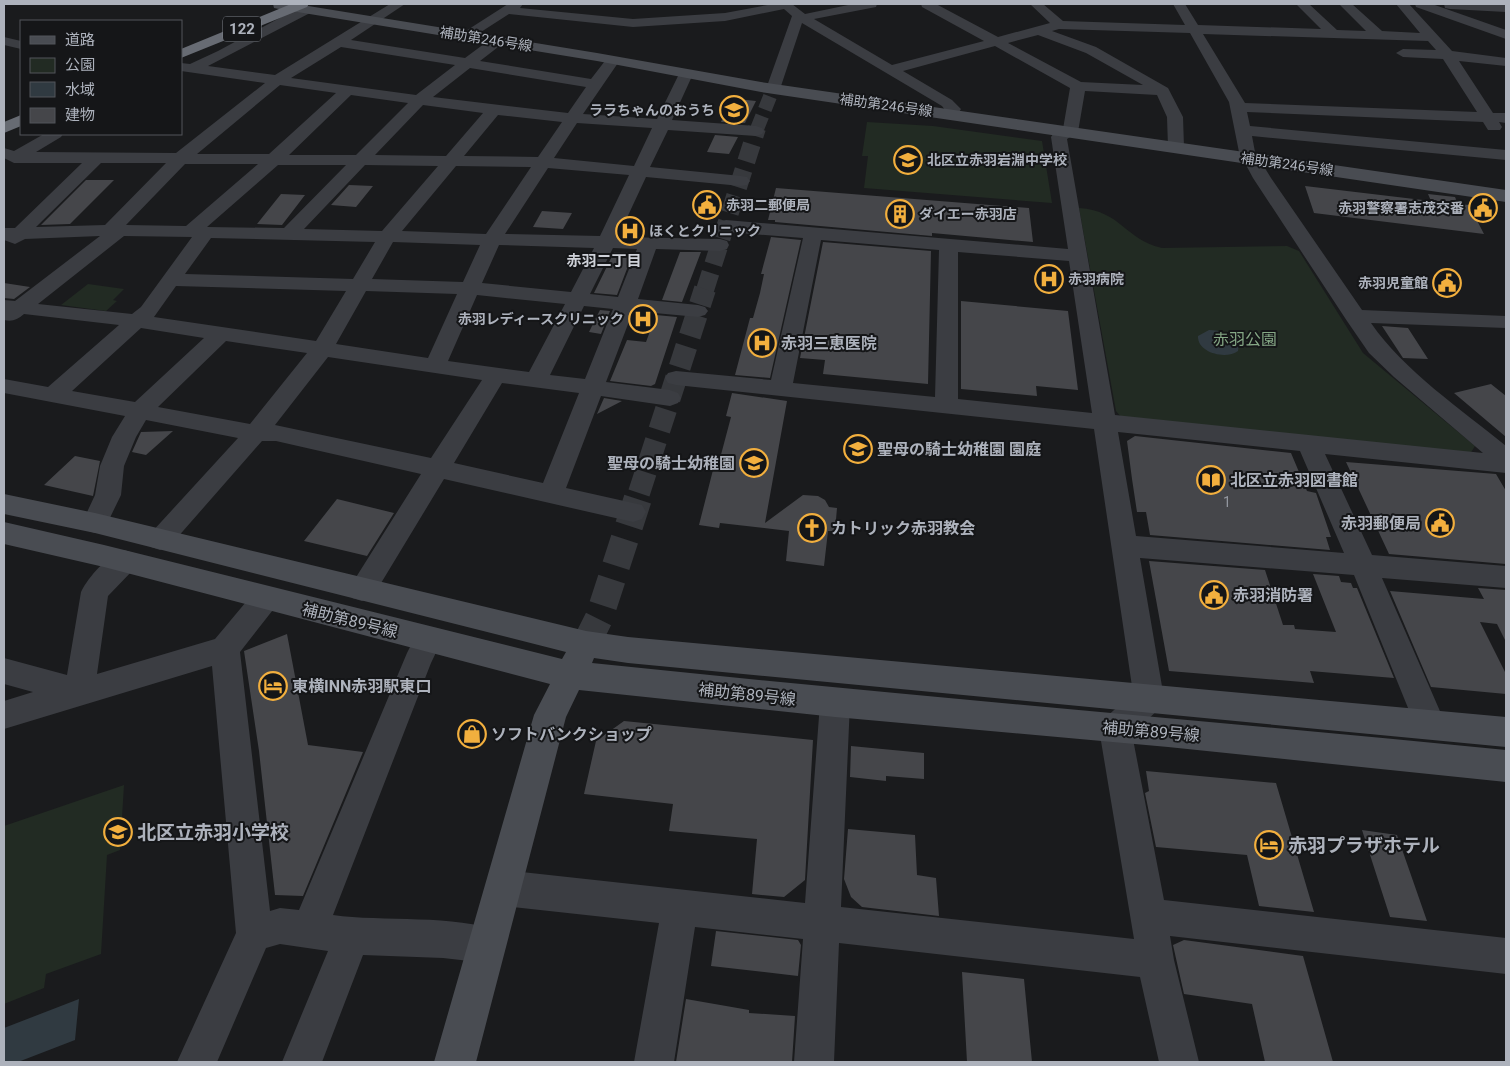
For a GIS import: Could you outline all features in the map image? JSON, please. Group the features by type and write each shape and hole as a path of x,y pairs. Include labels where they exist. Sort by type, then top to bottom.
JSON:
{"highway":[{"name":"122","path":"182,44 289,6"},
{"name":"122","path":"182,54 289,6"},
{"path":"4,117 20,110"},
{"path":"4,128 20,120"}],"street":[{"path":"8,312 115,230 180,159 276,81 399,4"},
{"path":"465,36 512,7 633,23 724,17 785,4 802,18 948,104 953,109 950,114"},
{"path":"773,89 798,19 871,4"},
{"path":"927,4 1078,86 1163,91"},
{"path":"1036,4 1059,25"},
{"path":"1179,4 1238,107 1247,152 1262,178 1377,348 1402,372 1506,458"},
{"path":"1302,4 1332,33"},
{"path":"1345,4 1378,35"},
{"path":"1402,4 1448,55 1488,116 1506,154"},
{"path":"1425,4 1506,8"},
{"path":"1425,4 1506,35"},
{"path":"184,69 223,54 289,6"},
{"name":"補助第246号線","path":"289,6 614,60 773,89 1176,147 1502,198"},
{"path":"889,70 1059,25 1432,37"},
{"path":"1039,31 1091,50 1163,91 1175,117 1176,147"},
{"path":"1254,31 1267,47"},
{"path":"4,41 20,45"},
{"path":"289,234 419,100 497,41"},
{"path":"338,42 595,84"},
{"path":"1390,52 1448,55 1506,62"},
{"path":"436,366 492,239 595,84 614,60"},
{"path":"184,69 494,110 572,118 756,131"},
{"path":"536,380 606,241 686,74"},
{"path":"1078,86 1076,107 1070,132 1059,138 1149,698 1115,729 1149,916 1155,960 1180,1062"},
{"path":"53,395 148,311 171,280 199,232 348,90"},
{"path":"1238,107 1388,115 1488,116 1506,118"},
{"path":"160,540 256,433 322,349 387,237 494,110"},
{"path":"1243,130 1506,154"},
{"path":"8,159 53,135"},
{"path":"8,159 543,162 741,182"},
{"path":"4,246 13,234 95,159"},
{"path":"726,226 1077,256"},
{"path":"13,234 115,230 720,245"},
{"path":"782,388 813,234"},
{"path":"551,495 649,243"},
{"path":"946,406 949,246"},
{"path":"171,280 470,288 698,311"},
{"path":"8,312 137,321 593,388 782,388 1506,464"},
{"path":"1354,316 1503,327"},
{"path":"95,524 108,495 112,466 124,437 139,412 221,334"},
{"path":"362,590 496,375"},
{"path":"4,386 256,433 276,433 634,512"},
{"path":"1308,444 1363,565 1430,725"},
{"name":"補助第89号線","path":"4,504 95,524 586,644 628,650 1506,732"},
{"name":"補助第89号線","path":"4,533 124,561 570,675 835,703 1506,766"},
{"path":"1125,546 1506,577"},
{"path":"79,692 95,592 124,561"},
{"path":"4,715 225,650 266,598"},
{"path":"309,929 417,662 428,640"},
{"path":"455,1062 550,715 586,644"},
{"path":"197,1062 254,934 225,650"},
{"path":"4,671 79,692"},
{"path":"814,1062 835,703"},
{"path":"502,888 1155,960"},
{"path":"654,1062 680,907"},
{"path":"1149,916 1506,956"},
{"path":"254,934 280,926 352,936 444,940 487,945"},
{"path":"302,1062 352,936"}],"green space":[{"path":"867,122 933,126 1042,141 1052,203 864,188 868,156 862,156"},
{"name":"赤羽公園","path":"1079,208 1105,214 1139,239 1162,248 1287,246 1299,251 1363,353 1475,446 1470,454 1121,417 1116,411"},
{"path":"88,284 124,289 113,300 117,301 106,311 61,305"},
{"path":"124,785 120,850 107,855 101,954 46,974 44,988 4,1004 4,826"}],"water":[{"path":"1209,330 1229,335 1239,344 1238,351 1233,354 1220,355 1207,351 1199,342 1198,336"},
{"path":"79,999 75,1040 18,1062 4,1062 4,1028"}],"building":[{"path":"734,100 756,101 745,123 721,122 727,108 730,108"},
{"path":"715,135 738,137 729,154 707,152"},
{"path":"86,180 114,180 70,224 41,225"},
{"path":"349,185 373,186 356,207 331,205"},
{"path":"1305,186 1431,201 1428,194 1455,197 1458,204 1469,205 1484,234 1314,213"},
{"name":"ダイエー赤羽店","path":"776,188 1029,208 1033,242 932,233 932,236 775,222 775,220 768,220"},
{"path":"281,194 305,195 282,225 257,224"},
{"path":"542,211 572,213 563,229 533,227"},
{"path":"771,237 801,240 770,378 735,375 750,318 753,318 760,293 764,274 761,274"},
{"path":"823,242 931,251 928,384 823,374 825,360 800,358"},
{"path":"614,252 633,253 617,295 594,293"},
{"path":"680,252 701,252 682,302 662,300"},
{"path":"4,283 30,287 14,299 4,298"},
{"path":"961,301 1068,311 1078,390 1036,386 1037,396 961,389"},
{"path":"600,310 610,311 601,334 589,332"},
{"path":"656,315 677,317 655,384 651,386 610,381 627,340 646,342"},
{"path":"1382,326 1408,328 1428,359 1403,358"},
{"path":"1491,384 1506,396 1506,437 1454,393"},
{"name":"聖母の騎士幼稚園","path":"732,393 787,401 765,523 803,495 818,496 825,500 829,507 837,508 835,531 828,531 824,566 786,561 789,531 720,523 719,528 699,525 714,466 718,466 731,417 726,416"},
{"path":"604,398 622,401 597,414"},
{"path":"173,431 146,455 132,452 141,432"},
{"path":"1135,436 1291,453 1307,491 1316,493 1331,537 1326,537 1330,550 1150,535 1146,512 1137,512 1127,441"},
{"path":"75,456 100,461 93,496 44,485"},
{"name":"赤羽郵便局","path":"1346,462 1496,474 1506,491 1506,564 1389,554"},
{"path":"337,499 394,513 367,556 304,541"},
{"name":"赤羽消防署","path":"1149,561 1265,570 1283,625 1294,625 1295,629 1336,632 1313,574 1339,576 1341,582 1351,583 1353,588 1357,588 1394,678 1310,671 1314,683 1169,671"},
{"path":"1478,588 1506,590 1506,642 1497,624 1480,622 1506,674 1506,694 1431,687 1390,591 1484,599"},
{"path":"287,634 308,745 363,752 303,896 275,895 259,751 244,651"},
{"path":"624,721 813,740 805,880 784,897 752,894 757,839 669,831 673,804 584,794 596,741"},
{"path":"851,746 924,753 924,779 886,776 886,781 850,777"},
{"path":"1146,771 1276,783 1314,912 1259,906 1247,855 1156,847 1145,793 1149,791"},
{"path":"848,829 915,835 917,875 936,878 939,916 862,907 851,897 844,879"},
{"path":"1362,830 1397,835 1427,921 1390,917"},
{"path":"716,931 798,940 801,945 798,976 711,966"},
{"path":"1184,940 1303,956 1333,1062 1265,1062 1252,1004 1184,994 1173,945"},
{"path":"962,972 1024,979 1032,1062 967,1062"},
{"path":"686,999 749,1010 749,1013 795,1016 792,1062 676,1062"}],"tunnel":[{"path":"757,129 773,89"},
{"path":"705,290 757,128"},
{"path":"639,493 705,289"},
{"path":"586,644 599,618 640,492"}],"place":[{"name":"ララちゃんのおうち","path":"734,110"},
{"name":"北区立赤羽岩淵中学校","path":"908,160"},
{"name":"赤羽二郵便局","path":"707,205"},
{"name":"赤羽警察署志茂交番","path":"1483,208"},
{"name":"ダイエー赤羽店","path":"900,214"},
{"name":"ほくとクリニック","path":"630,231"},
{"name":"赤羽病院","path":"1049,279"},
{"name":"赤羽児童館","path":"1447,283"},
{"name":"赤羽レディースクリニック","path":"643,319"},
{"name":"赤羽三恵医院","path":"762,343"},
{"name":"聖母の騎士幼稚園 園庭","path":"858,449"},
{"name":"聖母の騎士幼稚園","path":"754,463"},
{"name":"北区立赤羽図書館","path":"1211,480"},
{"name":"赤羽郵便局","path":"1440,523"},
{"name":"カトリック赤羽教会","path":"812,528"},
{"name":"赤羽消防署","path":"1214,595"},
{"name":"東横INN赤羽駅東口","path":"273,686"},
{"name":"ソフトバンクショップ","path":"472,734"},
{"name":"北区立赤羽小学校","path":"118,832"},
{"name":"赤羽プラザホテル","path":"1269,845"}],"district":[{"name":"赤羽二丁目","path":"604,261"}]}
